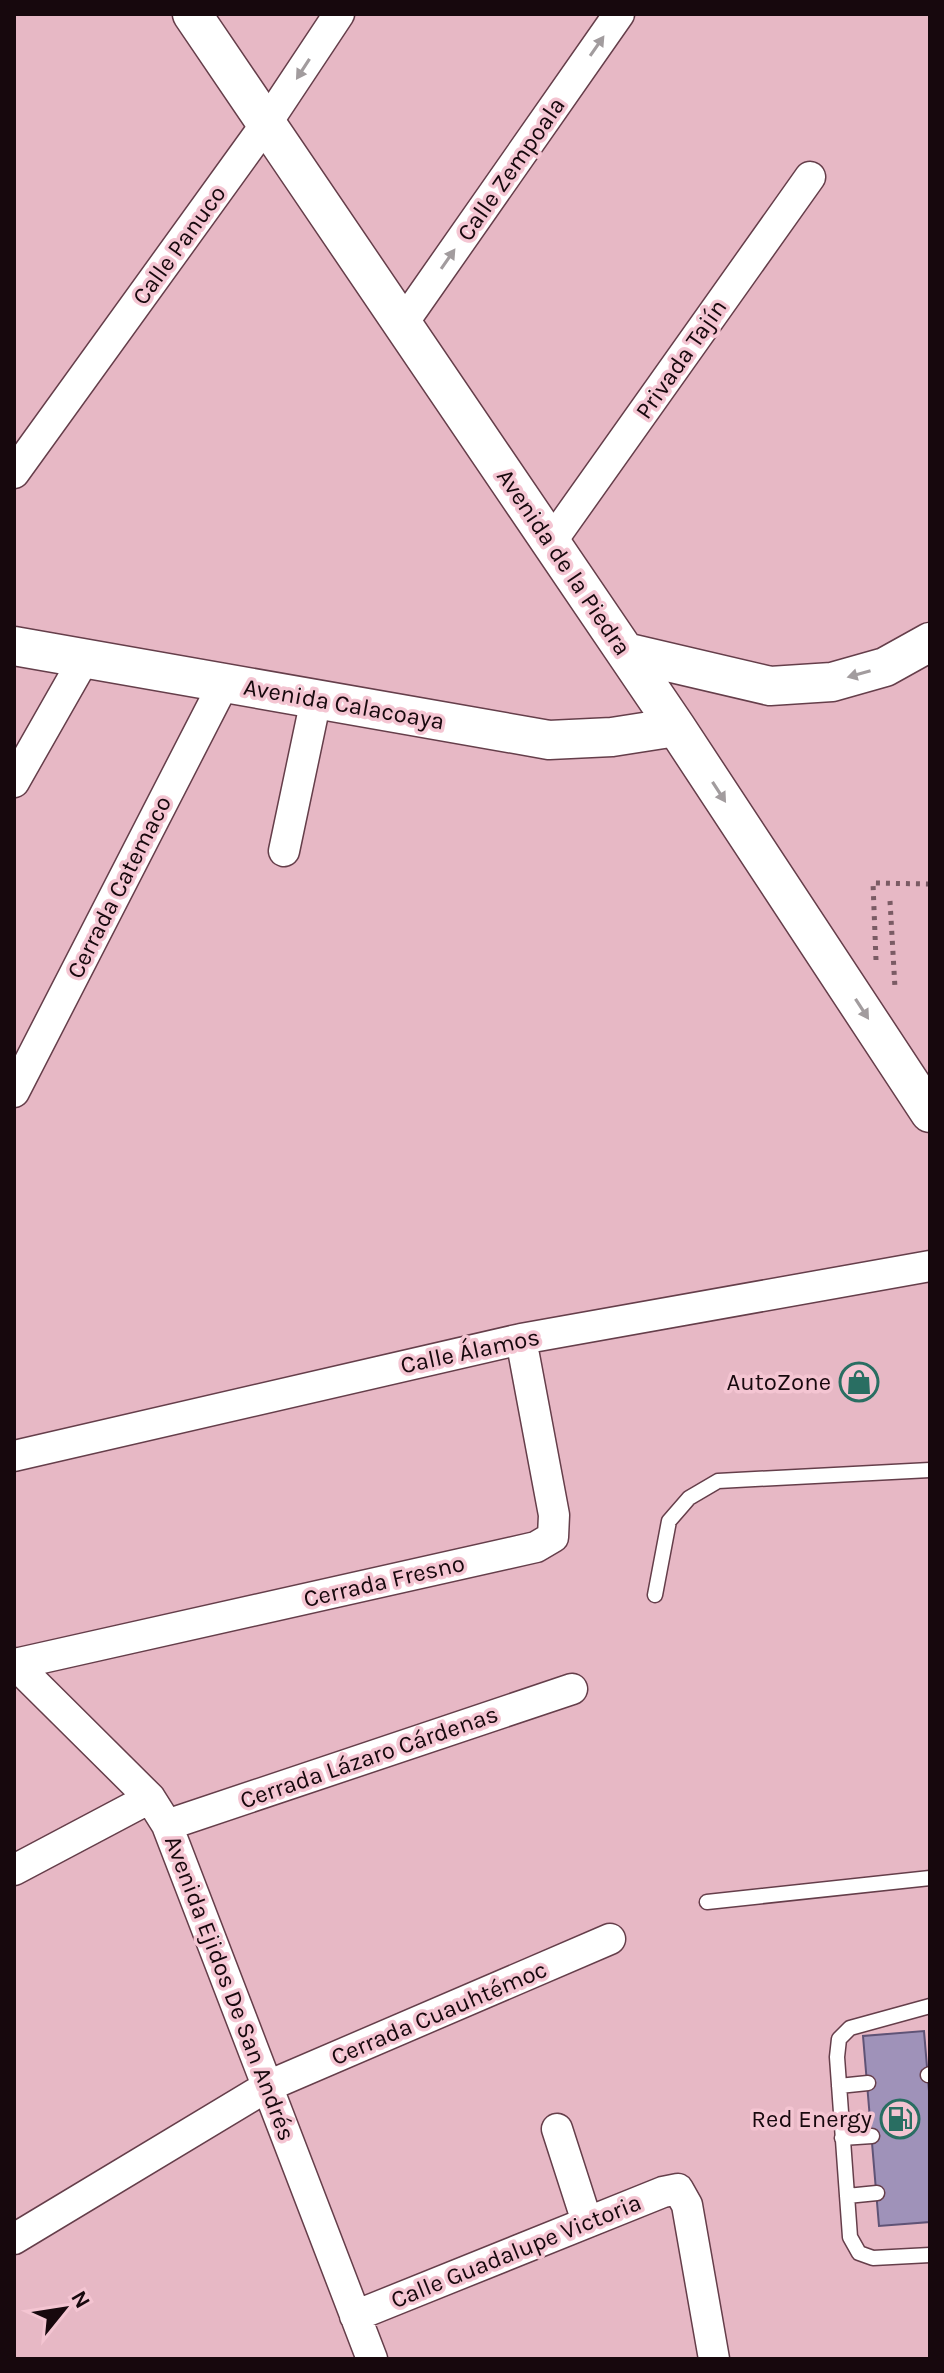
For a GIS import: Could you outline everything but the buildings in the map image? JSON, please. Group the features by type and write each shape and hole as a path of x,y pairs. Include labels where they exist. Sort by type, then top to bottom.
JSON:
{"street":[{"name":"Avenida de la Piedra","path":"192,14 676,727 930,1113"},
{"name":"Calle Panuco","path":"14,473 266,124 339,14"},
{"name":"Calle Zempoala","path":"403,323 619,14"},
{"name":"Privada Tajín","path":"551,542 810,177"},
{"path":"625,652 770,686 832,682 885,667 930,642"},
{"name":"Avenida Calacoaya","path":"14,646 549,740 612,737 676,727"},
{"path":"14,782 84,659"},
{"name":"Cerrada Catemaco","path":"14,1092 224,683"},
{"path":"284,851 316,699"},
{"name":"Calle Álamos","path":"14,1456 521,1339 930,1266"},
{"name":"Cerrada Fresno","path":"15,1664 536,1547 553,1537 554,1515 521,1339"},
{"name":"Avenida Ejidos De San Andrés","path":"15,1664 150,1798 167,1825 355,2316 367,2357"},
{"name":"Cerrada Lázaro Cárdenas","path":"167,1825 572,1689"},
{"path":"14,1870 150,1798"},
{"name":"Cerrada Cuauhtémoc","path":"14,2239 268,2086 610,1939"},
{"path":"557,2129 587,2222"},
{"name":"Calle Guadalupe Victoria","path":"355,2316 663,2192 678,2189 687,2205 714,2359"}],"lane":[{"path":"655,1595 669,1521 689,1498 718,1481 930,1470"},
{"path":"707,1902 930,1878"},
{"path":"930,2006 850,2028 839,2039 837,2057 850,2237 859,2253 873,2258 930,2255"},
{"path":"839,2086 868,2083"},
{"path":"842,2138 872,2136"},
{"path":"847,2196 877,2193"}],"path":[{"path":"877,972 873,883 930,884"},
{"path":"890,901 895,1003"}],"place":[{"name":"AutoZone","path":"859,1382"},
{"name":"Red Energy","path":"900,2119"}]}
